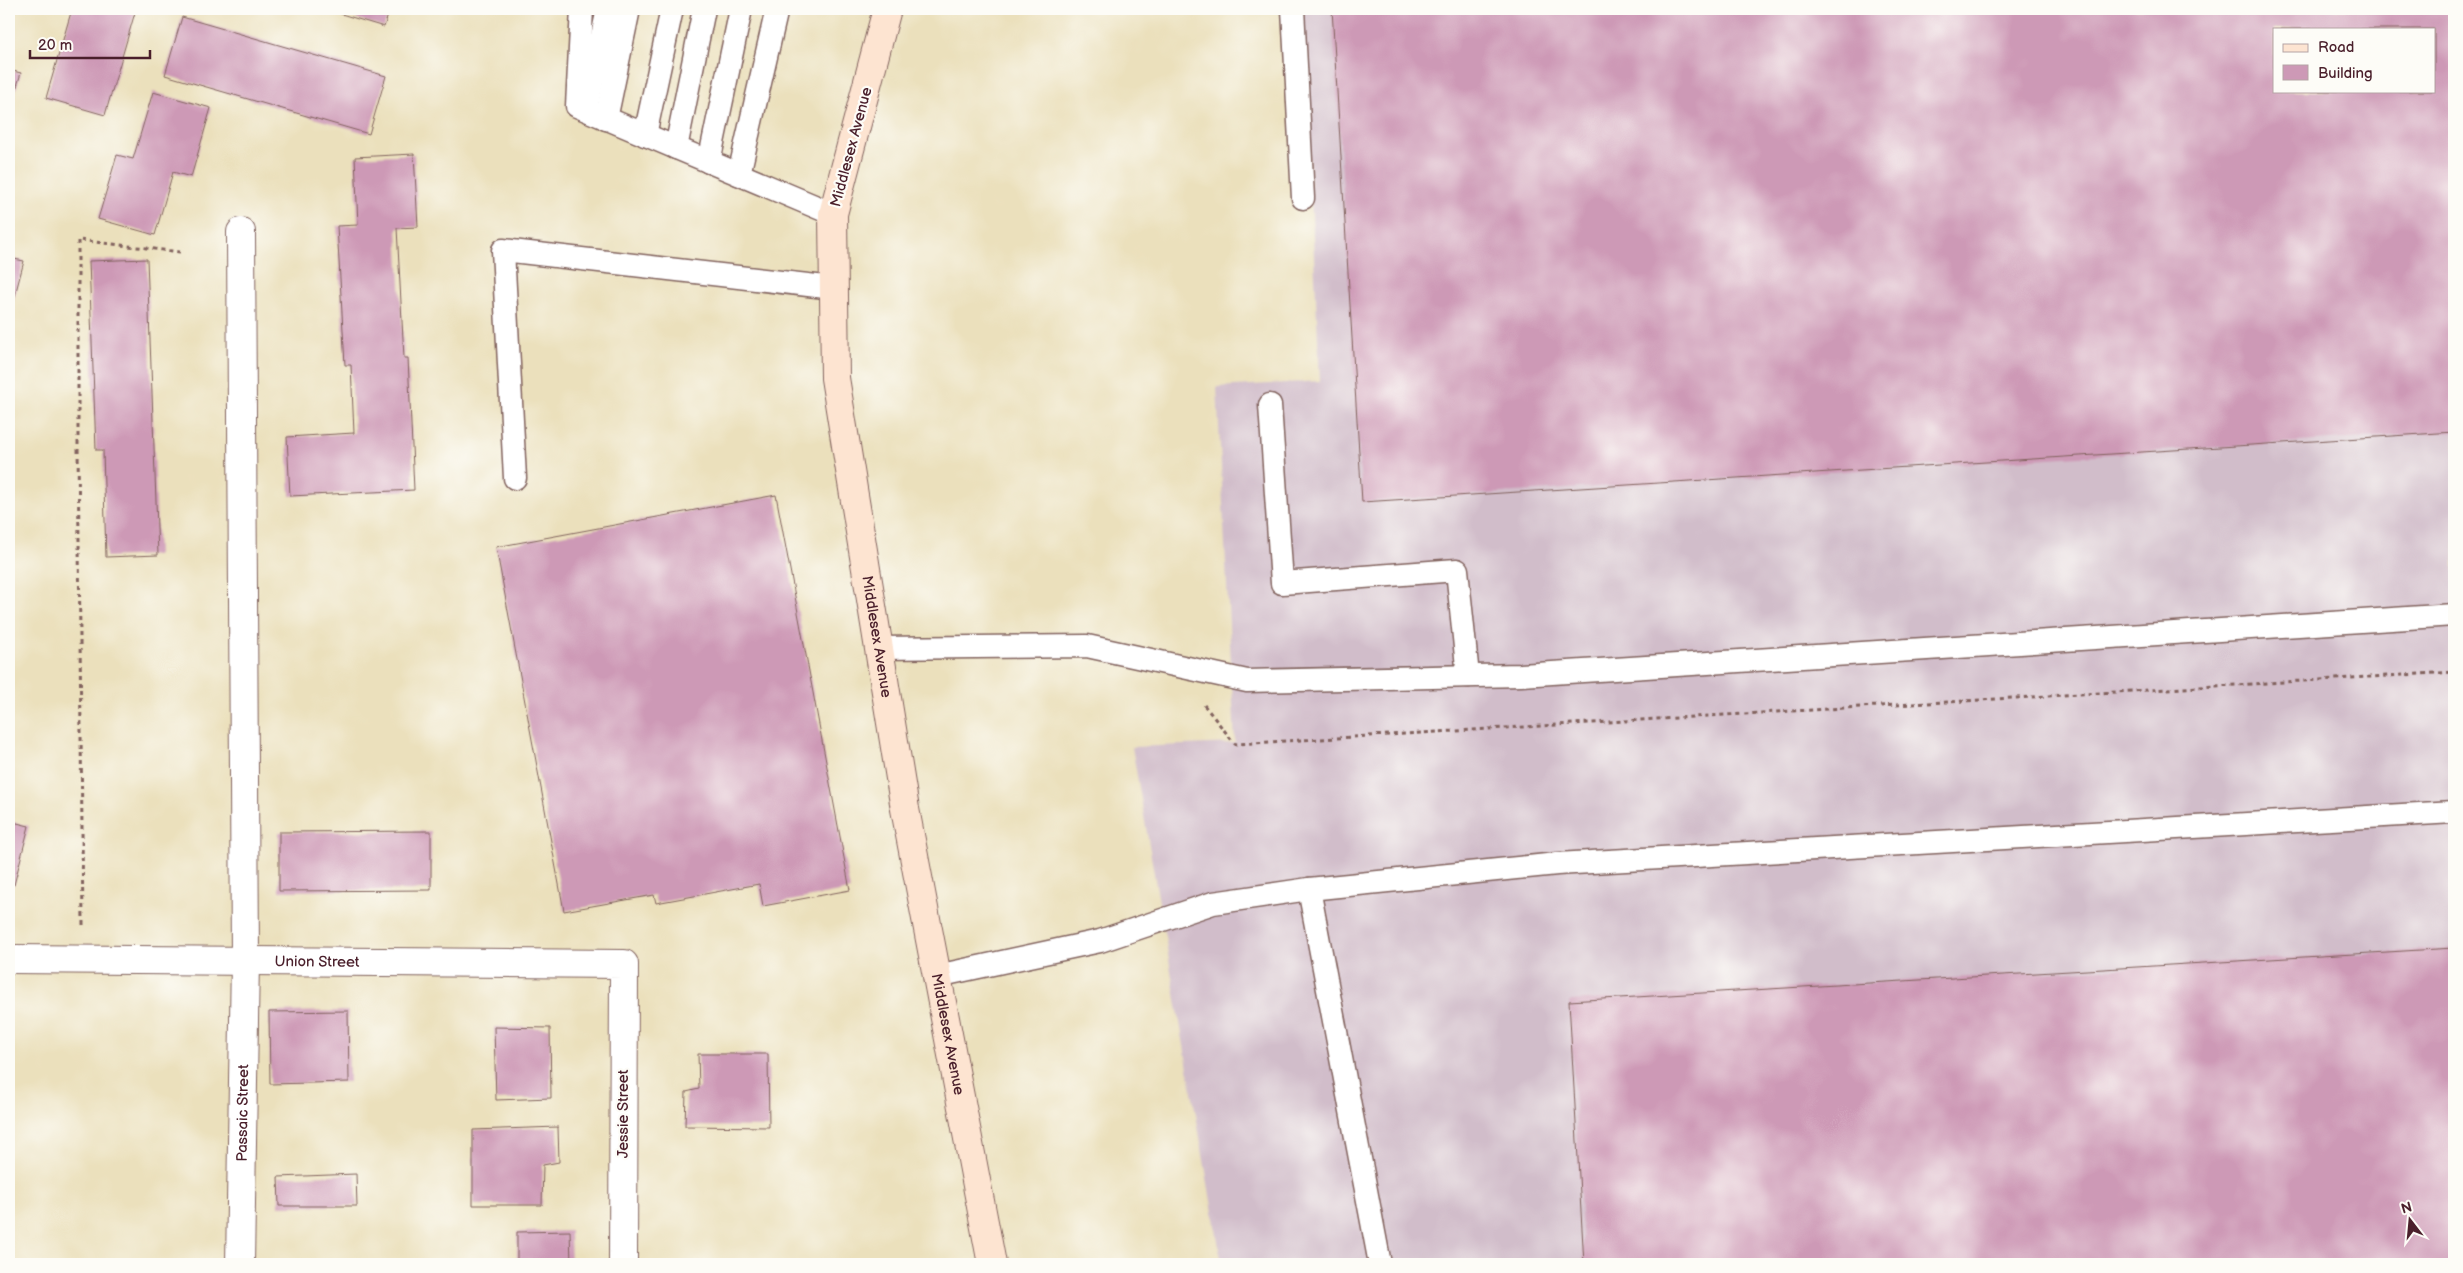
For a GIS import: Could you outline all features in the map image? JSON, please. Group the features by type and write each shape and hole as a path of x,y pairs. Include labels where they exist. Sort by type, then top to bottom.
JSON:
{"main road":[{"name":"Middlesex Avenue","path":"887,9 833,214 834,378 905,809 992,1264"}],"street":[{"name":"Passaic Street","path":"240,1264 245,960 241,232"},
{"name":"Union Street","path":"9,959 624,964"},
{"name":"Jessie Street","path":"623,1264 624,964"}],"lane":[{"path":"582,9 577,106 833,214"},
{"path":"596,114 608,9"},
{"path":"596,114 629,9"},
{"path":"645,135 672,9"},
{"path":"676,148 704,9"},
{"path":"709,162 741,9"},
{"path":"739,174 777,9"},
{"path":"1293,9 1303,198"},
{"path":"515,478 503,250 834,288"},
{"path":"1270,405 1282,583 1457,570 1468,676"},
{"path":"879,648 1087,646 1247,681 1521,675 2454,615"},
{"path":"937,976 1100,941 1214,903 1310,889 1557,864 2454,812"},
{"path":"1310,889 1380,1264"}],"path":[{"path":"83,931 78,240 180,252"},
{"path":"1197,670 1204,708 1235,744 2454,672"}],"shaded area":[{"path":"1302,9 2454,9 2454,1264 1222,1264 1132,747 1235,743 1217,387 1320,381"}],"building":[{"path":"72,9 136,9 105,115 46,98"},
{"path":"325,9 390,9 384,27"},
{"path":"1332,9 2454,9 2454,432 1362,502"},
{"path":"182,17 386,76 369,134 165,75"},
{"path":"9,70 21,73 9,112"},
{"path":"153,92 211,108 191,177 173,172 155,235 98,219 117,155 133,159"},
{"path":"414,154 418,227 397,228 404,358 408,358 414,490 290,496 287,437 354,433 351,365 345,365 337,226 358,225 355,157"},
{"path":"9,258 24,261 9,318"},
{"path":"147,259 158,555 106,557 103,450 96,450 89,261"},
{"path":"776,495 850,890 763,906 759,884 656,903 654,895 564,911 496,547"},
{"path":"9,821 29,826 14,885 9,884"},
{"path":"431,831 431,890 279,891 279,832"},
{"path":"2454,948 2454,1264 1584,1264 1569,1001"},
{"path":"348,1011 349,1082 270,1084 269,1012"},
{"path":"494,1027 550,1028 551,1098 496,1100"},
{"path":"698,1054 768,1054 769,1127 685,1126 686,1092 699,1089"},
{"path":"558,1127 559,1162 543,1165 542,1205 473,1205 473,1130"},
{"path":"356,1174 357,1206 279,1206 278,1177"},
{"path":"570,1231 571,1264 517,1264 517,1232"}]}
